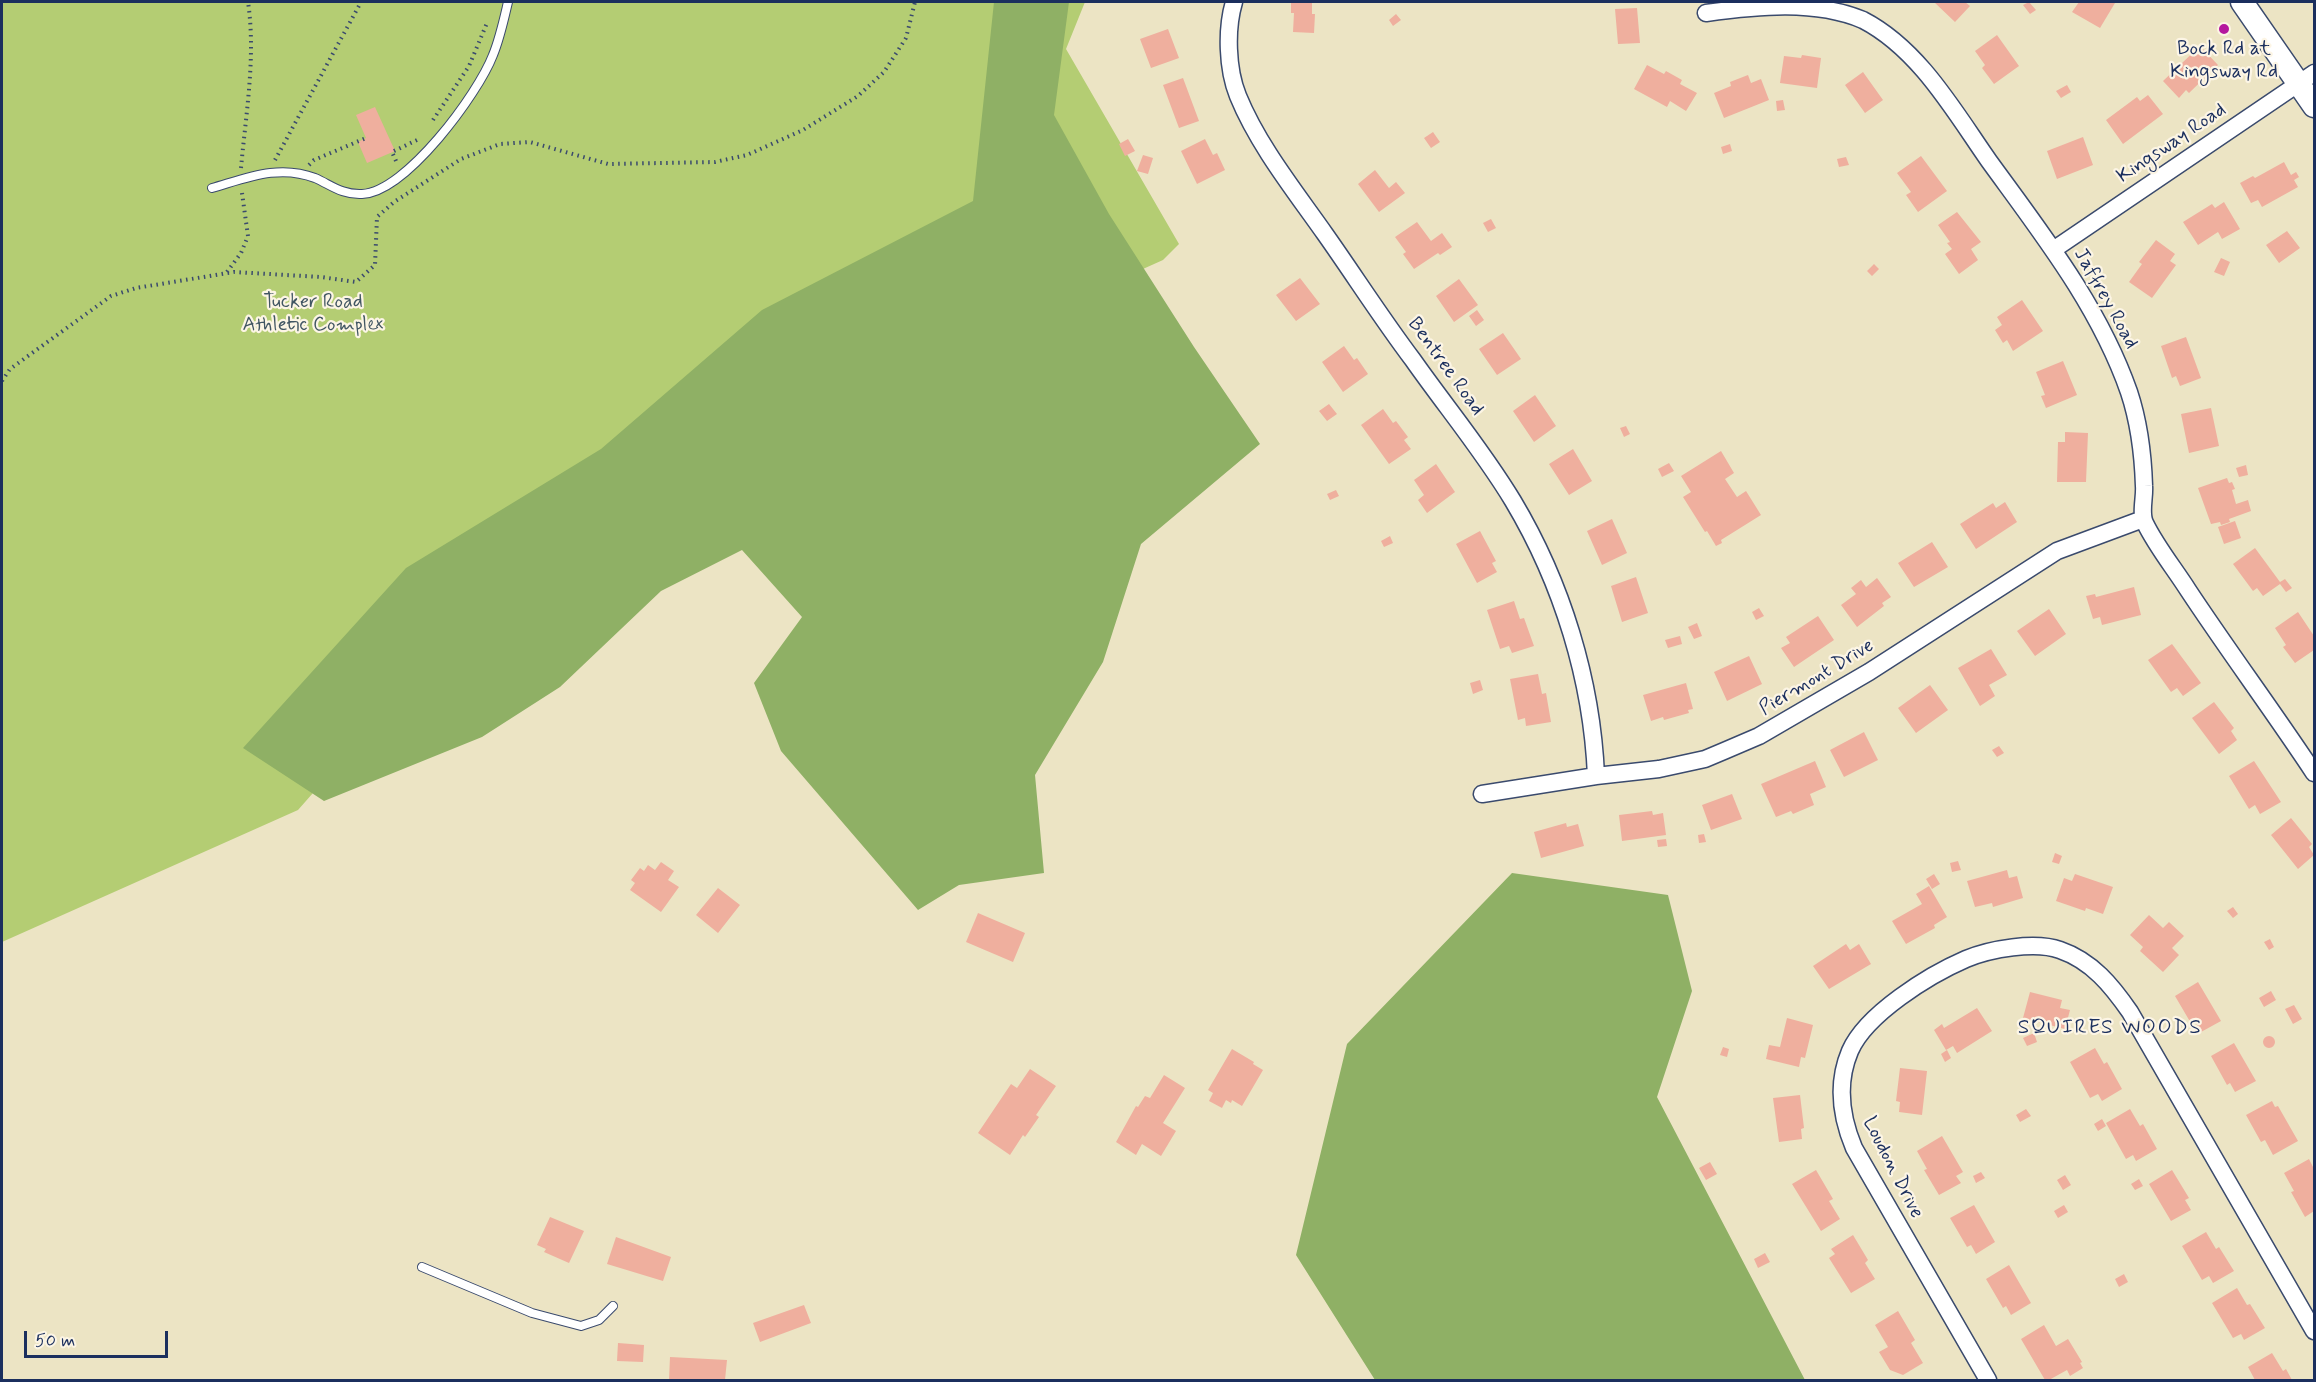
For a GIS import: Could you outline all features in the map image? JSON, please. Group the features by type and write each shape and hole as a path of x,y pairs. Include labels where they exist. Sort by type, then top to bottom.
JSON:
{"main road":[{"path":"2242,2 2307,78 2314,106"}],"street":[{"name":"Bentree Road","path":"1234,2 1230,19 1231,58 1237,93 1248,117 1313,218 1493,471 1519,513 1547,568 1575,646 1593,727 1596,776"},
{"name":"Jaffrey Road","path":"1707,13 1770,6 1812,6 1851,15 1893,39 1939,91 2053,250 2100,324 2129,392 2140,441 2144,487 2143,519"},
{"name":"Kingsway Road","path":"2053,250 2307,78"},
{"name":"Piermont Drive","path":"1482,794 1596,776 1659,770 1705,759 1759,736 1869,672 2057,551 2143,519"},
{"path":"2143,519 2229,652 2314,773"},
{"name":"Loudon Drive","path":"1988,1380 1854,1148 1845,1128 1841,1099 1844,1070 1850,1052 1866,1027 1920,985 1966,959 1988,952 2044,946 2060,949 2089,965 2116,992 2130,1012 2314,1331"}],"lane":[{"path":"212,188 269,172 300,174 316,178 347,194 374,192 402,174 431,148 486,70 508,2"},
{"path":"422,1267 532,1313 581,1326 599,1320 613,1306"}],"path":[{"path":"227,273 241,253 248,236 240,180 250,61 251,24 248,2"},
{"path":"269,172 361,2"},
{"path":"2,381 10,369 111,296 136,288 227,273 321,277 356,282 375,265 377,217 394,202 461,159 500,144 530,142 608,164 715,162 747,155 803,130 858,96 884,72 906,38 915,2"},
{"path":"428,128 469,66 490,15"},
{"path":"402,174 392,152 421,137"},
{"path":"300,174 314,160 366,138"}],"green space":[{"name":"Tucker Road Athletic Complex","path":"2,2 1085,2 1066,49 1179,244 1163,260 1007,330 350,751 298,810 2,942"},
{"path":"994,2 1069,2 1054,115 1109,214 1194,347 1260,444 1141,544 1103,662 1035,775 1044,873 959,885 918,910 781,751 754,683 802,617 742,550 661,591 560,687 482,737 324,801 243,748 406,568 601,449 762,310 973,201"},
{"path":"1512,873 1668,895 1692,991 1657,1097 1805,1380 1375,1380 1296,1255 1347,1044"}],"building":[{"path":"1291,2 1312,2 1312,14 1315,14 1314,33 1293,32 1294,13 1291,13"},
{"path":"1934,2 1965,2 1970,6 1955,22"},
{"path":"2029,2 2036,10 2030,14 2023,5"},
{"path":"2079,2 2115,3 2100,28 2072,12"},
{"path":"1637,8 1640,43 1618,44 1615,9"},
{"path":"1396,14 1401,20 1393,26 1389,20"},
{"path":"1168,29 1179,58 1151,68 1140,39"},
{"path":"1997,35 2019,66 1994,84 1982,68 1985,65 1975,51"},
{"path":"2200,46 2218,65 2189,93 2186,90 2179,98 2163,81"},
{"path":"1802,55 1821,58 1817,88 1780,83 1784,56 1801,58"},
{"path":"1647,65 1664,74 1666,71 1682,80 1680,84 1697,93 1686,111 1670,101 1667,107 1634,89"},
{"path":"1863,72 1883,100 1865,113 1845,85"},
{"path":"1748,75 1751,83 1761,79 1769,100 1724,118 1714,93 1731,86 1730,82"},
{"path":"1183,78 1199,121 1179,128 1163,85"},
{"path":"2067,85 2071,92 2061,98 2056,91"},
{"path":"2148,95 2163,114 2123,144 2106,120 2137,97 2140,101"},
{"path":"1783,100 1785,110 1777,111 1776,101"},
{"path":"375,107 395,151 367,163 358,142 366,138 356,115"},
{"path":"1433,132 1440,142 1431,148 1424,138"},
{"path":"2083,137 2093,165 2057,179 2047,151"},
{"path":"1128,139 1135,151 1125,156 1119,144"},
{"path":"1205,139 1213,155 1217,153 1225,170 1197,184 1181,151"},
{"path":"1730,144 1732,151 1723,154 1721,147"},
{"path":"1143,155 1153,158 1148,174 1137,171"},
{"path":"1921,156 1947,191 1918,212 1906,195 1911,192 1897,173"},
{"path":"1846,157 1849,165 1839,167 1837,159"},
{"path":"2284,162 2291,175 2296,172 2299,177 2294,180 2298,187 2262,207 2258,200 2251,203 2240,183 2253,176 2255,178"},
{"path":"1375,170 1389,188 1396,182 1405,193 1379,212 1358,184"},
{"path":"2224,202 2240,229 2222,239 2218,232 2198,245 2183,222 2212,204 2215,208"},
{"path":"1957,212 1981,242 1971,249 1978,260 1959,274 1945,254 1952,249 1938,225"},
{"path":"1491,219 1496,228 1488,232 1483,223"},
{"path":"1417,222 1431,241 1442,233 1452,247 1440,255 1438,253 1414,269 1403,254 1406,252 1395,237"},
{"path":"2287,231 2300,248 2279,263 2266,245"},
{"path":"2156,240 2175,254 2170,261 2176,265 2152,298 2129,282 2142,264 2139,262"},
{"path":"2221,258 2230,262 2224,276 2214,272"},
{"path":"1874,264 1879,269 1872,276 1867,271"},
{"path":"1300,278 1320,304 1296,321 1276,295"},
{"path":"1459,279 1478,305 1454,322 1436,296"},
{"path":"2022,300 2043,331 2013,351 2007,340 2003,343 1995,330 2002,325 1997,317"},
{"path":"1477,310 1484,320 1476,326 1469,316"},
{"path":"1503,333 1521,359 1497,375 1479,349"},
{"path":"2186,337 2201,378 2180,386 2176,376 2172,378 2161,346"},
{"path":"1344,346 1354,360 1357,358 1368,374 1343,392 1322,362"},
{"path":"2063,361 2077,395 2046,408 2041,396 2045,395 2036,372"},
{"path":"1535,395 1556,426 1534,442 1513,411"},
{"path":"1329,404 1337,414 1327,421 1319,411"},
{"path":"2211,408 2219,446 2189,453 2181,414"},
{"path":"1383,409 1393,423 1396,421 1408,437 1404,440 1411,449 1389,464 1361,425"},
{"path":"1626,426 1630,434 1624,437 1620,428"},
{"path":"2065,432 2088,433 2086,482 2057,482 2058,442 2065,442"},
{"path":"1573,449 1592,481 1569,495 1549,464"},
{"path":"1721,451 1734,473 1725,479 1737,497 1746,491 1761,515 1721,540 1722,543 1716,546 1683,497 1691,492 1681,476"},
{"path":"1669,463 1674,471 1662,477 1658,469"},
{"path":"1436,464 1455,492 1427,513 1418,500 1424,495 1414,480"},
{"path":"2246,465 2248,475 2239,477 2236,468"},
{"path":"2227,478 2235,489 2232,490 2236,504 2248,500 2251,511 2229,519 2230,522 2221,525 2220,522 2211,524 2198,488"},
{"path":"1336,490 1339,496 1330,500 1327,494"},
{"path":"2005,502 2017,522 1976,549 1960,524 1993,503 1996,508"},
{"path":"1612,519 1627,553 1602,565 1587,531"},
{"path":"2235,521 2241,538 2224,544 2218,527"},
{"path":"1480,531 1496,561 1492,563 1497,572 1477,583 1456,544"},
{"path":"1390,536 1393,543 1384,547 1381,541"},
{"path":"1932,542 1948,567 1914,587 1898,563"},
{"path":"2255,548 2280,582 2285,579 2292,588 2286,592 2280,584 2263,596 2257,588 2253,591 2233,564"},
{"path":"1636,577 1648,613 1622,622 1611,586"},
{"path":"1877,578 1891,597 1882,603 1884,606 1857,627 1841,605 1856,594 1851,588 1861,580 1866,587"},
{"path":"2134,587 2141,615 2102,625 2100,617 2093,619 2086,596 2095,594 2096,597"},
{"path":"1514,601 1520,619 1524,618 1534,646 1512,653 1509,646 1500,649 1487,610"},
{"path":"1759,608 1764,616 1756,620 1752,612"},
{"path":"2049,609 2066,634 2035,656 2017,631"},
{"path":"2298,612 2314,636 2314,650 2295,663 2283,647 2286,645 2275,628"},
{"path":"1818,616 1834,640 1794,667 1781,648 1790,643 1786,637"},
{"path":"1697,623 1702,636 1694,639 1688,627"},
{"path":"1680,636 1682,644 1668,648 1665,640"},
{"path":"2172,644 2201,683 2183,696 2177,688 2171,692 2148,660"},
{"path":"1991,649 2007,675 1989,685 1995,696 1980,706 1958,668"},
{"path":"1749,656 1762,684 1727,701 1714,672"},
{"path":"1538,674 1542,694 1546,693 1551,722 1526,726 1525,718 1518,720 1510,679"},
{"path":"1480,680 1483,690 1473,694 1470,683"},
{"path":"1686,683 1693,709 1688,710 1689,713 1651,721 1643,695"},
{"path":"1930,685 1948,710 1916,733 1898,708"},
{"path":"2214,702 2234,728 2231,731 2237,740 2219,754 2192,718"},
{"path":"1864,732 1878,760 1844,777 1830,750"},
{"path":"1999,746 2004,753 1997,757 1992,750"},
{"path":"1815,761 1826,787 1810,794 1814,805 1793,814 1791,811 1776,817 1761,784"},
{"path":"2254,761 2281,802 2260,814 2255,805 2249,809 2229,776"},
{"path":"1732,794 1742,819 1711,830 1702,805"},
{"path":"1652,811 1653,815 1663,813 1666,835 1622,841 1619,815"},
{"path":"2291,818 2312,844 2309,847 2314,855 2298,869 2271,835"},
{"path":"1566,823 1567,827 1578,824 1584,846 1541,858 1534,832"},
{"path":"1704,834 1706,842 1699,843 1698,835"},
{"path":"1666,839 1667,846 1658,847 1657,840"},
{"path":"2055,853 2062,856 2059,864 2052,862"},
{"path":"1958,861 1961,870 1952,872 1950,863"},
{"path":"661,862 674,871 668,880 679,887 661,912 630,890 635,883 631,880 640,868 644,871 648,865 655,870"},
{"path":"2007,870 2009,878 2017,876 2023,898 1993,907 1992,903 1975,907 1967,881"},
{"path":"1934,874 1940,884 1932,889 1926,879"},
{"path":"2075,874 2113,887 2103,914 2086,908 2085,911 2056,901 2064,878 2072,881"},
{"path":"1929,886 1947,917 1934,925 1935,928 1906,944 1892,921 1922,904 1916,894"},
{"path":"718,888 740,905 718,933 696,915"},
{"path":"2233,907 2238,914 2233,918 2227,911"},
{"path":"978,913 1025,933 1013,962 966,942"},
{"path":"2149,915 2163,928 2169,922 2184,936 2172,948 2179,955 2163,972 2140,951 2143,947 2130,935"},
{"path":"2270,939 2274,947 2269,950 2264,942"},
{"path":"1846,944 1850,950 1859,944 1871,964 1829,989 1813,966"},
{"path":"2198,982 2221,1021 2201,1032 2196,1023 2192,1025 2175,996"},
{"path":"2271,991 2276,1000 2264,1007 2259,998"},
{"path":"2030,992 2062,1000 2060,1008 2070,1010 2065,1029 2023,1018"},
{"path":"2294,1005 2302,1019 2293,1024 2285,1009"},
{"path":"1977,1008 1992,1031 1957,1053 1953,1046 1946,1050 1934,1030 1942,1024 1944,1028"},
{"path":"1787,1018 1813,1025 1805,1058 1801,1057 1799,1067 1766,1059 1769,1045 1780,1047"},
{"path":"2034,1033 2037,1042 2027,1046 2023,1038"},
{"path":"2271,1036 2275,1042 2271,1048 2267,1048 2263,1040"},
{"path":"2234,1043 2256,1081 2235,1092 2230,1083 2227,1085 2211,1056"},
{"path":"1723,1047 1729,1049 1727,1057 1720,1055"},
{"path":"2095,1048 2104,1064 2107,1062 2122,1089 2102,1101 2098,1094 2090,1098 2070,1062"},
{"path":"1232,1049 1263,1070 1242,1106 1232,1100 1231,1103 1226,1100 1222,1108 1209,1101 1213,1093 1208,1090"},
{"path":"1947,1050 1951,1058 1945,1062 1941,1054"},
{"path":"1900,1068 1927,1071 1922,1115 1899,1112 1900,1102 1896,1101"},
{"path":"1030,1069 1056,1086 1036,1115 1039,1117 1010,1155 978,1133 1011,1084 1017,1088"},
{"path":"1164,1075 1185,1088 1163,1123 1176,1131 1161,1156 1142,1144 1136,1155 1116,1142 1136,1106 1138,1107 1145,1096 1150,1098"},
{"path":"1800,1095 1804,1128 1801,1129 1802,1139 1779,1142 1773,1098"},
{"path":"2272,1101 2275,1107 2278,1106 2298,1141 2273,1155 2265,1140 2261,1142 2246,1115"},
{"path":"2026,1109 2031,1116 2020,1122 2016,1115"},
{"path":"2130,1109 2140,1126 2143,1124 2157,1149 2136,1161 2133,1155 2126,1159 2106,1123"},
{"path":"2102,1119 2106,1126 2098,1131 2094,1124"},
{"path":"1942,1136 1963,1172 1956,1176 1961,1183 1939,1195 1924,1170 1927,1169 1917,1151"},
{"path":"2309,1159 2314,1169 2314,1211 2305,1217 2291,1192 2294,1191 2284,1173"},
{"path":"1710,1162 1717,1174 1706,1180 1699,1168"},
{"path":"1816,1170 1833,1199 1829,1201 1840,1219 1821,1231 1792,1184"},
{"path":"2172,1170 2189,1198 2185,1200 2191,1210 2171,1221 2149,1184"},
{"path":"1981,1172 1985,1178 1976,1183 1973,1176"},
{"path":"2065,1175 2071,1185 2063,1190 2057,1180"},
{"path":"2139,1179 2143,1186 2135,1190 2131,1184"},
{"path":"1974,1205 1995,1242 1976,1254 1971,1245 1967,1247 1950,1218"},
{"path":"2064,1205 2068,1212 2058,1218 2054,1211"},
{"path":"550,1217 584,1231 569,1263 544,1252 546,1249 537,1245"},
{"path":"2206,1232 2216,1249 2219,1247 2234,1271 2213,1283 2209,1276 2202,1280 2182,1246"},
{"path":"1853,1235 1868,1260 1865,1263 1875,1279 1851,1293 1829,1258 1835,1254 1831,1249"},
{"path":"616,1237 671,1257 663,1281 607,1264"},
{"path":"1765,1253 1770,1262 1758,1268 1754,1259"},
{"path":"2009,1265 2031,1303 2011,1315 2006,1306 2003,1308 1986,1279"},
{"path":"2124,1274 2128,1282 2119,1287 2115,1279"},
{"path":"2237,1288 2265,1328 2244,1340 2241,1334 2233,1338 2212,1303"},
{"path":"804,1305 811,1323 760,1342 753,1323"},
{"path":"1898,1311 1915,1340 1911,1343 1923,1363 1903,1375 1890,1370 1879,1352 1888,1347 1875,1325"},
{"path":"2044,1325 2056,1346 2068,1339 2082,1362 2080,1363 2083,1368 2070,1376 2067,1370 2045,1380 2021,1339"},
{"path":"618,1343 644,1345 643,1362 617,1361"},
{"path":"2272,1353 2283,1371 2286,1369 2292,1380 2255,1380 2248,1367"},
{"path":"670,1357 727,1360 725,1380 669,1380"}],"place":[{"name":"Bock Rd at Kingsway Rd","path":"2224,29"}],"district":[{"name":"SQUIRES WOODS","path":"2110,1029"}]}
